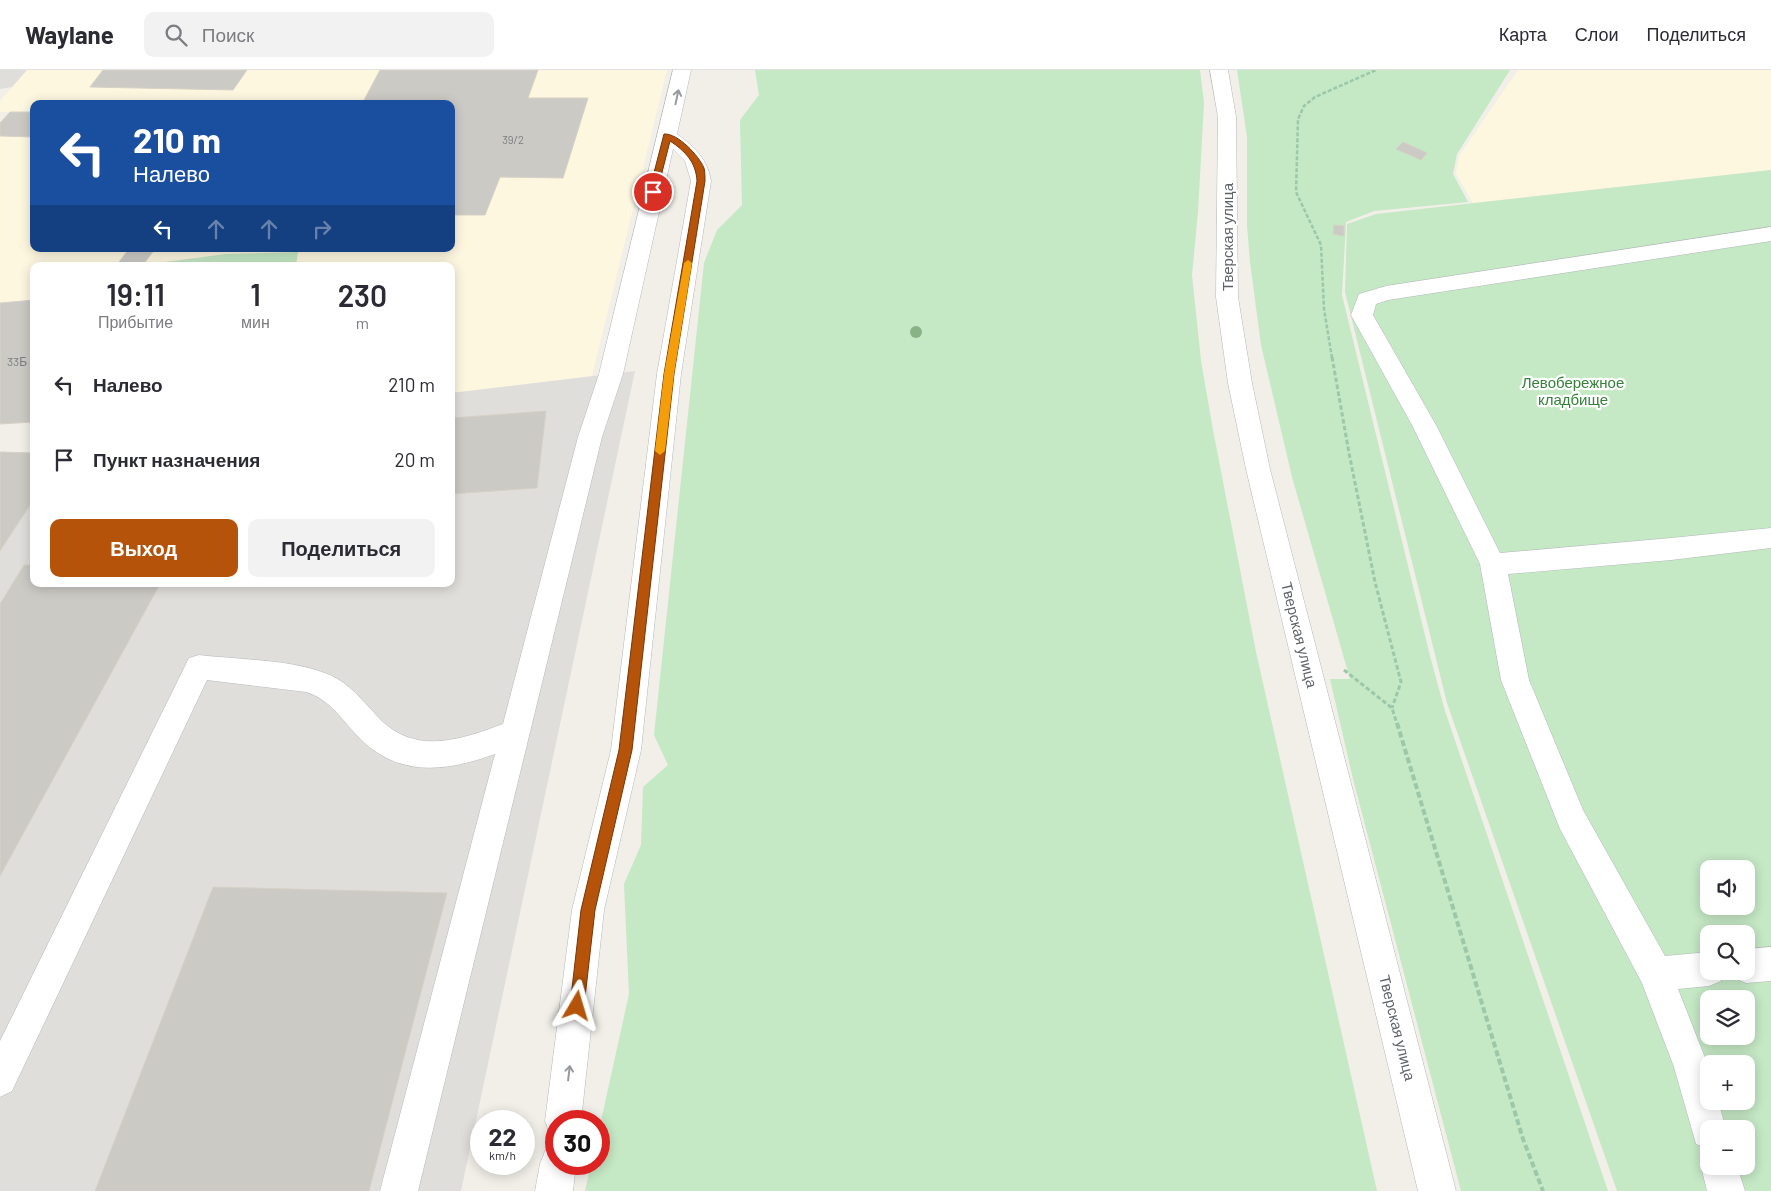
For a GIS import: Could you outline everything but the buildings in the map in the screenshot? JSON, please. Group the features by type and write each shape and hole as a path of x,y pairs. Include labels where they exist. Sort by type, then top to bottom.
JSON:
{"street":[{"path":"399,1191 590,437 610,374 682,70"},
{"name":"Тверская улица","path":"1219,70 1226,117 1227,297 1240,383 1258,469 1437,1191"},
{"path":"564,1110 588,910 626,750 669,374 701,181 700,169 694,160 684,147 667,136"},
{"path":"1706,1120 1691,1067 1656,974 1571,819 1515,680 1493,564 1424,425 1362,315 1367,299 1396,291 1771,234"},
{"path":"1493,564 1671,549 1771,538"},
{"path":"0,1079 199,668 298,678 326,686 340,697 386,743 401,751 416,755 453,753 474,748 515,733"},
{"path":"1755,965 1771,964"},
{"path":"1656,974 1700,970"},
{"path":"554,1191 556,1175"},
{"path":"1722,1175 1726,1191"}],"path":[{"path":"1376,70 1314,97 1304,106 1298,118 1296,192 1321,245 1324,309 1349,454 1376,582 1401,682 1392,708"},
{"path":"1336,664 1392,708 1523,1139 1543,1191"}],"shaded area":[{"path":"0,70 27,70 12,87 0,89"},
{"path":"27,70 667,70 592,376 455,393 455,262 30,262 30,422 0,424 0,123 9,112 0,112 0,101"},
{"path":"1518,70 1771,70 1771,170 1473,203 1456,174 1459,156"},
{"path":"635,371 478,1110 470,1110 470,1149 461,1191 0,1191 0,551 30,505 30,587 455,587 455,393"}],"green space":[{"path":"755,70 1200,70 1204,103 1198,212 1192,275 1201,361 1256,652 1377,1191 585,1191 589,1175 610,1175 610,1110 603,1110 629,994 624,884 641,845 643,787 668,765 654,735 704,263 717,230 742,205 740,120 759,95"},
{"path":"1237,70 1510,70 1457,154 1453,174 1468,202 1374,211 1346,222 1342,295 1445,711 1608,1191 1461,1191 1353,779 1330,679 1350,679 1292,477 1261,345 1247,225 1247,137"},
{"name":"Левобережное кладбище","path":"1771,170 1771,1191 1617,1191 1447,703 1345,292 1347,224 1376,214"},
{"path":"298,252 297,262 165,262 226,254"}],"slow traffic":[{"path":"660,451 669,374 688,263"}],"route":[{"path":"577,1006 588,910 626,750 669,374 701,181 700,169 694,160 684,147 667,136 653,192"}]}
